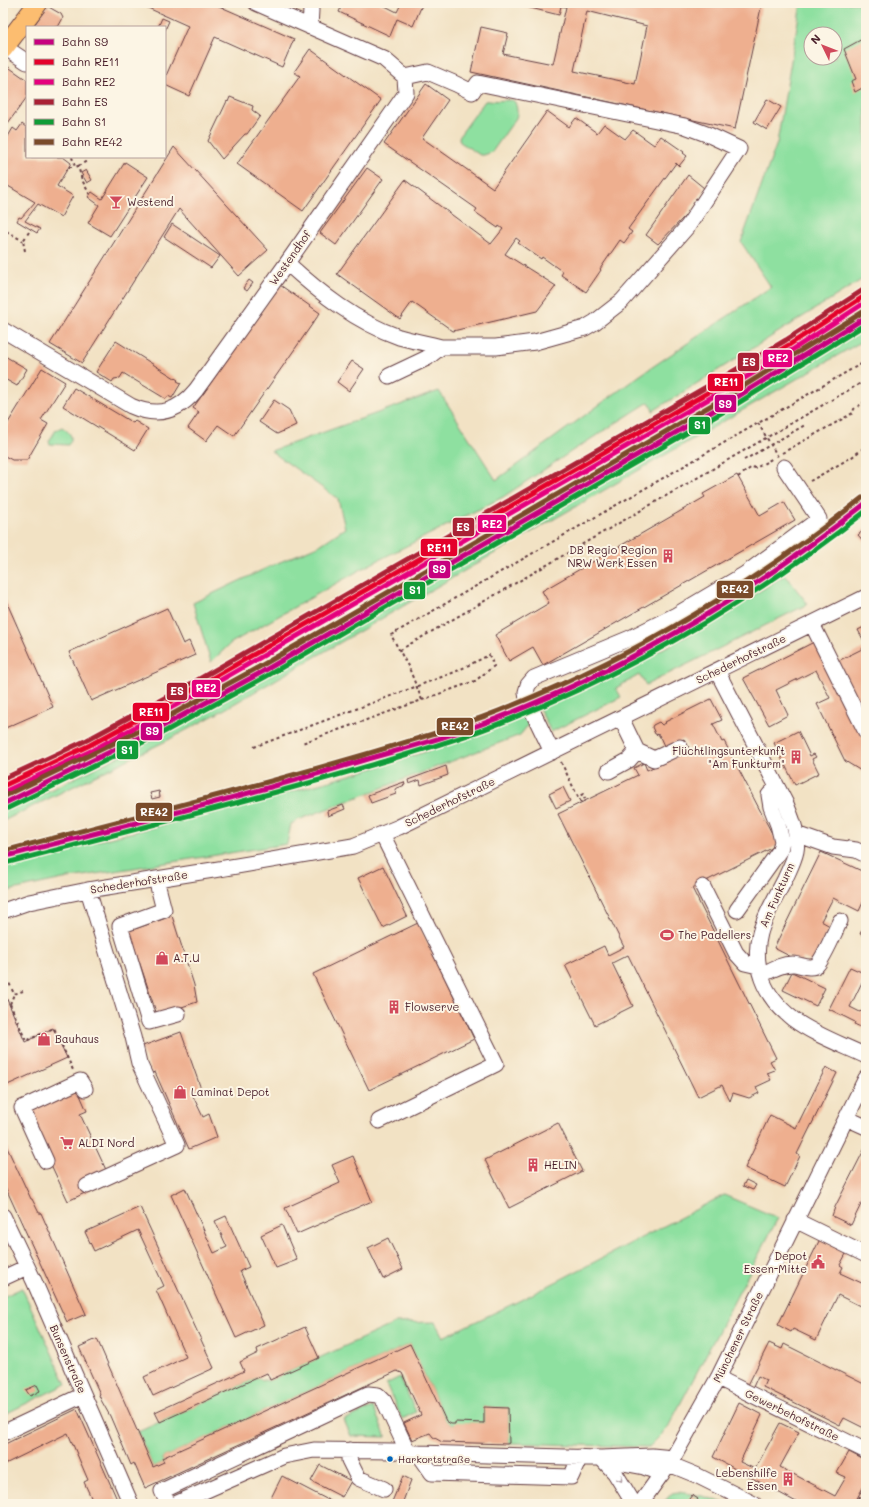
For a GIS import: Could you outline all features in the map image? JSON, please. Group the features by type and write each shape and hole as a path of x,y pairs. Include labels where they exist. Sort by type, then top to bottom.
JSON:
{"main road":[{"path":"3,28 22,3"},
{"path":"3,48 38,3"}],"street":[{"path":"256,3 384,59 405,77 428,72 472,92 478,83 677,124 709,135 739,150 688,226 622,301 585,328 535,342 496,347 441,347 399,336 357,318 320,293 287,263"},
{"path":"308,3 310,10 310,27"},
{"path":"3,48 26,61"},
{"name":"Westendhof","path":"3,330 143,412 164,412 182,404 196,390 287,263 406,92 405,77"},
{"path":"389,376 427,358 441,347"},
{"path":"552,752 527,700 526,692 528,685 534,678 643,632 676,615 746,574 820,520 780,462"},
{"name":"Schederhofstraße","path":"3,911 29,902 88,890 353,846 398,827 866,597"},
{"path":"812,624 866,732"},
{"name":"Am Funkturm","path":"717,671 786,804 796,834 796,850 793,861 766,917 758,939 756,953 765,987 774,1000 794,1020 866,1056"},
{"path":"621,718 637,751 654,759 680,747"},
{"path":"609,771 629,760 637,751"},
{"path":"737,910 780,850 782,841 771,807 769,795 777,788"},
{"path":"379,1121 496,1064 382,834"},
{"path":"796,834 833,847 856,850 866,855"},
{"path":"156,879 164,910 120,926 149,1022 178,1014"},
{"path":"703,887 736,954 745,963 760,970 794,964 810,967 816,965 821,959 840,921"},
{"path":"87,1186 177,1145 139,1063 133,1036 88,890"},
{"name":"Münchener Straße","path":"640,1504 668,1465 718,1378 866,1078"},
{"path":"46,1161 22,1108 80,1081 85,1090"},
{"path":"846,1118 866,1127"},
{"name":"Bunsenstraße","path":"3,1216 27,1267 130,1504"},
{"path":"797,1216 866,1245"},
{"path":"797,1216 866,1255"},
{"path":"3,1278 27,1267"},
{"name":"Gewerbehofstraße","path":"718,1378 866,1451"},
{"path":"168,1504 162,1491 368,1394 378,1395 384,1401 413,1452"},
{"path":"3,1433 83,1395"},
{"path":"175,1504 284,1456 314,1450 350,1450 580,1457 601,1458 644,1467 668,1465 696,1475 754,1504"},
{"path":"350,1450 349,1460 358,1478 384,1489"},
{"path":"601,1458 615,1473 634,1504"}],"path":[{"path":"72,158 75,167"},
{"path":"69,167 78,166 87,160"},
{"path":"78,166 82,180 90,195"},
{"path":"25,251 24,241 31,229"},
{"path":"3,236 6,231 24,241"},
{"path":"422,700 400,650 391,635 866,361"},
{"path":"400,650 866,380"},
{"path":"738,477 752,468 780,462 853,413 854,409 866,401"},
{"path":"758,423 780,462"},
{"path":"744,460 805,425"},
{"path":"798,489 852,457 866,446"},
{"path":"254,747 455,672 489,655 494,666 475,681 302,743"},
{"path":"568,775 578,796 583,794 585,798 580,800 582,803"},
{"path":"3,939 8,939"},
{"path":"3,978 6,976 14,994 10,1004 26,1041 54,1028 66,1052 70,1064"},
{"path":"14,994 23,991"},
{"path":"856,1504 866,1486"}],"green space":[{"path":"801,3 866,3 866,277 653,411 649,402 503,497 367,566 231,643 211,662 193,603 273,565 320,545 345,528 338,499 271,451 439,391 496,480 639,376 771,287 741,242 777,143"},
{"path":"512,100 515,102 517,108 516,118 492,152 480,155 460,142 460,135 485,101"},
{"path":"866,326 866,339 218,713 166,741 3,821 3,810 40,795 166,733 472,558 632,463 737,404"},
{"path":"62,427 71,437 68,445 50,444 49,441 56,430"},
{"path":"785,575 808,604 646,685 639,675 616,688 621,697 551,732 539,708 615,674 700,629"},
{"path":"524,715 529,724 520,735 298,820 291,824 287,844 63,879 3,892 3,865 330,781 452,743"},
{"path":"724,1195 778,1218 667,1429 649,1447 509,1443 508,1408 484,1407 484,1423 451,1424 446,1421 410,1344 162,1458 164,1462 153,1467 138,1432 256,1378 268,1381 396,1323 435,1322 443,1337 517,1302"},
{"path":"22,1288 66,1384 3,1415 3,1297"},
{"path":"400,1377 416,1412 402,1419 386,1384"},
{"path":"373,1407 386,1437 351,1436 344,1420"},
{"path":"678,1492 703,1496 727,1504 687,1504 670,1500 663,1503 672,1493"}],"building":[{"path":"137,3 212,3 294,39 282,67 215,37 189,96 166,85 166,76 188,26"},
{"path":"343,3 379,3 397,12 401,4 398,3 418,3 422,5 413,26 397,19 390,36 339,12"},
{"path":"510,3 762,3 735,129 471,72 481,27 508,33 503,54 553,64 566,7 561,6 559,15","holes":["587,11 647,26 635,84 574,71"]},
{"path":"47,6 61,14 63,18 59,26 34,26"},
{"path":"162,18 169,21 166,28 166,26 158,26"},
{"path":"866,37 866,86 855,92 851,81 856,79 844,49"},
{"path":"310,49 381,100 303,211 237,164 300,76 294,72"},
{"path":"7,66 26,79 26,98 8,123 6,121 3,126 3,72"},
{"path":"426,84 448,100 422,138 493,188 547,111 569,127 576,118 597,133 604,124 625,139 633,130 654,145 661,136 684,152 683,153 687,156 679,166 676,163 628,229 632,232 624,243 620,240 586,292 561,275 563,272 542,257 541,259 518,243 520,241 516,238 505,254 556,286 537,311 453,331 412,302 400,319 337,274 405,180 491,244 503,229 499,226 498,228 475,212 477,209 384,144"},
{"path":"230,97 253,106 252,110 260,116 247,134 245,134 222,159 208,141"},
{"path":"767,99 781,107 767,130 754,122"},
{"path":"22,124 26,127 26,158 64,158 71,163 57,186 73,196 61,217 38,204 25,221 40,229 37,233 17,221 19,217 21,218 35,202 3,183 3,145 13,128 17,131"},
{"path":"174,147 268,250 239,276 179,209 82,363 50,344"},
{"name":"Westend","path":"125,162 148,177 110,236 88,223 99,205 88,197 92,192 102,199"},
{"path":"367,168 383,179 336,245 320,233"},
{"path":"86,170 92,180 87,183 81,173"},
{"path":"688,175 704,188 686,215 658,244 646,235"},
{"path":"172,224 220,256 211,268 164,237"},
{"path":"249,280 253,283 247,291 243,288"},
{"path":"280,285 320,313 234,436 218,425 206,441 188,428 199,412 193,408"},
{"path":"116,341 181,383 172,398 168,396 166,399 123,373 120,378 114,379 112,382 96,372"},
{"path":"3,355 27,369 17,386 3,378"},
{"path":"352,361 364,369 349,391 337,382"},
{"path":"42,368 65,382 41,420 48,424 27,460 12,460 3,455 3,431"},
{"path":"74,388 133,423 135,421 148,429 135,450 63,406"},
{"path":"274,400 289,410 296,425 277,434 259,422"},
{"name":"DB Regio Region NRW Werk Essen","path":"737,475 760,516 784,502 795,520 543,665 533,647 509,661 495,635 549,603 542,591 705,497 703,494"},
{"path":"866,528 866,544 858,535"},
{"path":"3,594 53,707 3,729"},
{"path":"167,608 183,644 189,641 195,655 91,701 69,652"},
{"path":"866,626 866,645 858,630"},
{"path":"816,641 866,743 866,774 845,761 817,704 830,698 816,670 776,690 788,715 769,725 743,678"},
{"path":"866,647 866,719 838,661"},
{"path":"711,699 722,720 713,724 722,742 724,741 778,845 692,888 776,1058 770,1061 775,1070 767,1073 771,1080 756,1087 759,1093 749,1098 733,1093 730,1101 722,1085 698,1097 628,955 612,963 633,1006 595,1025 565,965 604,946 608,955 624,947 558,814 638,775 634,768 644,763 647,770 690,750 684,739 665,748 659,735 655,734 652,727 659,722 662,725 666,723 665,722"},
{"name":"Flüchtlingsunterkunft \"Am Funkturm\"","path":"798,731 810,756 814,754 816,757 812,759 819,773 795,785 774,743"},
{"path":"446,766 448,775 421,785 420,780 409,784 408,780"},
{"path":"404,782 405,785 395,789 396,794 371,803 368,795"},
{"path":"563,787 570,801 556,808 549,794"},
{"path":"159,791 160,797 152,799 150,793"},
{"path":"343,805 345,809 328,816 327,811"},
{"path":"821,852 866,873 866,896 859,911 833,898 821,921 830,926 812,962 803,958 801,962 774,948"},
{"path":"383,866 407,916 383,928 358,878"},
{"name":"A.T.U","path":"172,916 194,985 197,1002 157,1015 129,931"},
{"path":"866,922 866,937 860,934"},
{"name":"Flowserve","path":"418,923 474,1039 369,1090 313,974"},
{"path":"850,967 866,974 850,1007 866,1013 866,1022 863,1028 854,1024 855,1022 829,1009"},
{"path":"792,972 825,988 816,1006 783,990"},
{"name":"Bauhaus","path":"3,990 25,1042 53,1028 67,1058 3,1087"},
{"name":"Laminat Depot","path":"181,1032 201,1089 192,1094 203,1117 209,1114 217,1137 189,1149 155,1072 152,1073 140,1047"},
{"path":"826,1067 837,1073 797,1154 800,1156 785,1187 745,1168 770,1115 796,1128"},
{"name":"ALDI Nord","path":"76,1086 87,1111 80,1114 107,1172 89,1191 68,1201 25,1109"},
{"name":"HELIN","path":"558,1123 582,1171 509,1208 485,1160"},
{"path":"3,1139 31,1199 39,1213 41,1213 86,1314 67,1322 3,1182"},
{"path":"866,1146 866,1194 851,1225 832,1216 835,1207"},
{"path":"353,1156 372,1201 297,1234 285,1208 340,1183 332,1165"},
{"path":"746,1180 756,1185 753,1190 743,1186"},
{"path":"185,1188 214,1253 227,1247 215,1221 226,1216 249,1267 240,1271 264,1325 236,1338 171,1195"},
{"path":"140,1207 214,1368 153,1396 144,1377 186,1357 156,1290 164,1286 138,1230 94,1251 85,1232"},
{"path":"282,1225 297,1260 276,1268 261,1235"},
{"path":"388,1238 403,1269 383,1279 368,1248"},
{"path":"820,1239 847,1252 840,1265 843,1267 840,1273 866,1285 866,1309 838,1295 816,1340 793,1329 791,1332 778,1325"},
{"path":"305,1327 319,1358 270,1380 267,1373 160,1422 155,1412 244,1371 240,1362 258,1353 257,1349"},
{"path":"97,1339 153,1467 164,1462 162,1458 410,1344 446,1421 451,1424 455,1424 455,1422 484,1423 484,1407 508,1408 509,1443 442,1442 433,1437 430,1433 412,1440 404,1423 421,1415 402,1373 397,1371 145,1488 134,1463 131,1465 110,1416 101,1400 100,1394 79,1347"},
{"path":"769,1343 782,1349 784,1344 866,1385 866,1429 844,1418 840,1425 763,1387 766,1380 758,1376 753,1387 748,1385"},
{"path":"37,1385 40,1391 30,1396 26,1390"},
{"path":"739,1403 762,1415 740,1462 755,1469 780,1423 799,1432 780,1467 835,1496 846,1477 837,1473 849,1452 866,1461 866,1482 854,1504 800,1504 713,1457"},
{"path":"77,1409 119,1504 94,1504 84,1482 88,1480 68,1433 3,1465 3,1445"},
{"path":"320,1465 351,1481 342,1497 311,1481"},
{"path":"282,1476 336,1504 268,1504"},
{"path":"403,1476 411,1480 402,1504 391,1504"},
{"path":"692,1495 698,1499 695,1504 690,1504 687,1502"}],"rail line":[{"name":"ES","path":"3,779 87,740 194,682 720,379 786,340 863,290"},
{"name":"RE11","path":"3,786 90,745 197,687 723,384 789,345 866,295"},
{"name":"RE2","path":"6,791 93,750 200,692 726,389 792,350 866,302"},
{"name":"RE42","path":"3,797 158,722 259,667 729,395 863,312"},
{"name":"S9","path":"3,804 161,727 262,672 732,400 866,317"},
{"name":"S1","path":"6,809 164,732 265,677 735,405 866,324"},
{"name":"RE42","path":"3,851 318,768 475,720 511,706 605,663 694,615 779,560 862,498"},
{"name":"S9","path":"3,857 274,786 439,738 513,712 608,669 653,646 697,620 782,565 866,503"},
{"name":"S1","path":"5,863 320,780 440,744 513,718 607,676 652,653 697,627 783,572 866,511"}],"place":[{"name":"Westend","path":"116,202"},
{"name":"DB Regio Region NRW Werk Essen","path":"668,556"},
{"name":"Flüchtlingsunterkunft \"Am Funkturm\"","path":"796,757"},
{"name":"The Padellers","path":"667,935"},
{"name":"A.T.U","path":"162,958"},
{"name":"Flowserve","path":"394,1007"},
{"name":"Bauhaus","path":"44,1039"},
{"name":"Laminat Depot","path":"180,1092"},
{"name":"ALDI Nord","path":"67,1143"},
{"name":"HELIN","path":"533,1165"},
{"name":"Depot Essen-Mitte","path":"818,1262"},
{"name":"Harkortstraße","path":"390,1459"},
{"name":"Lebenshilfe Essen","path":"788,1479"}]}
